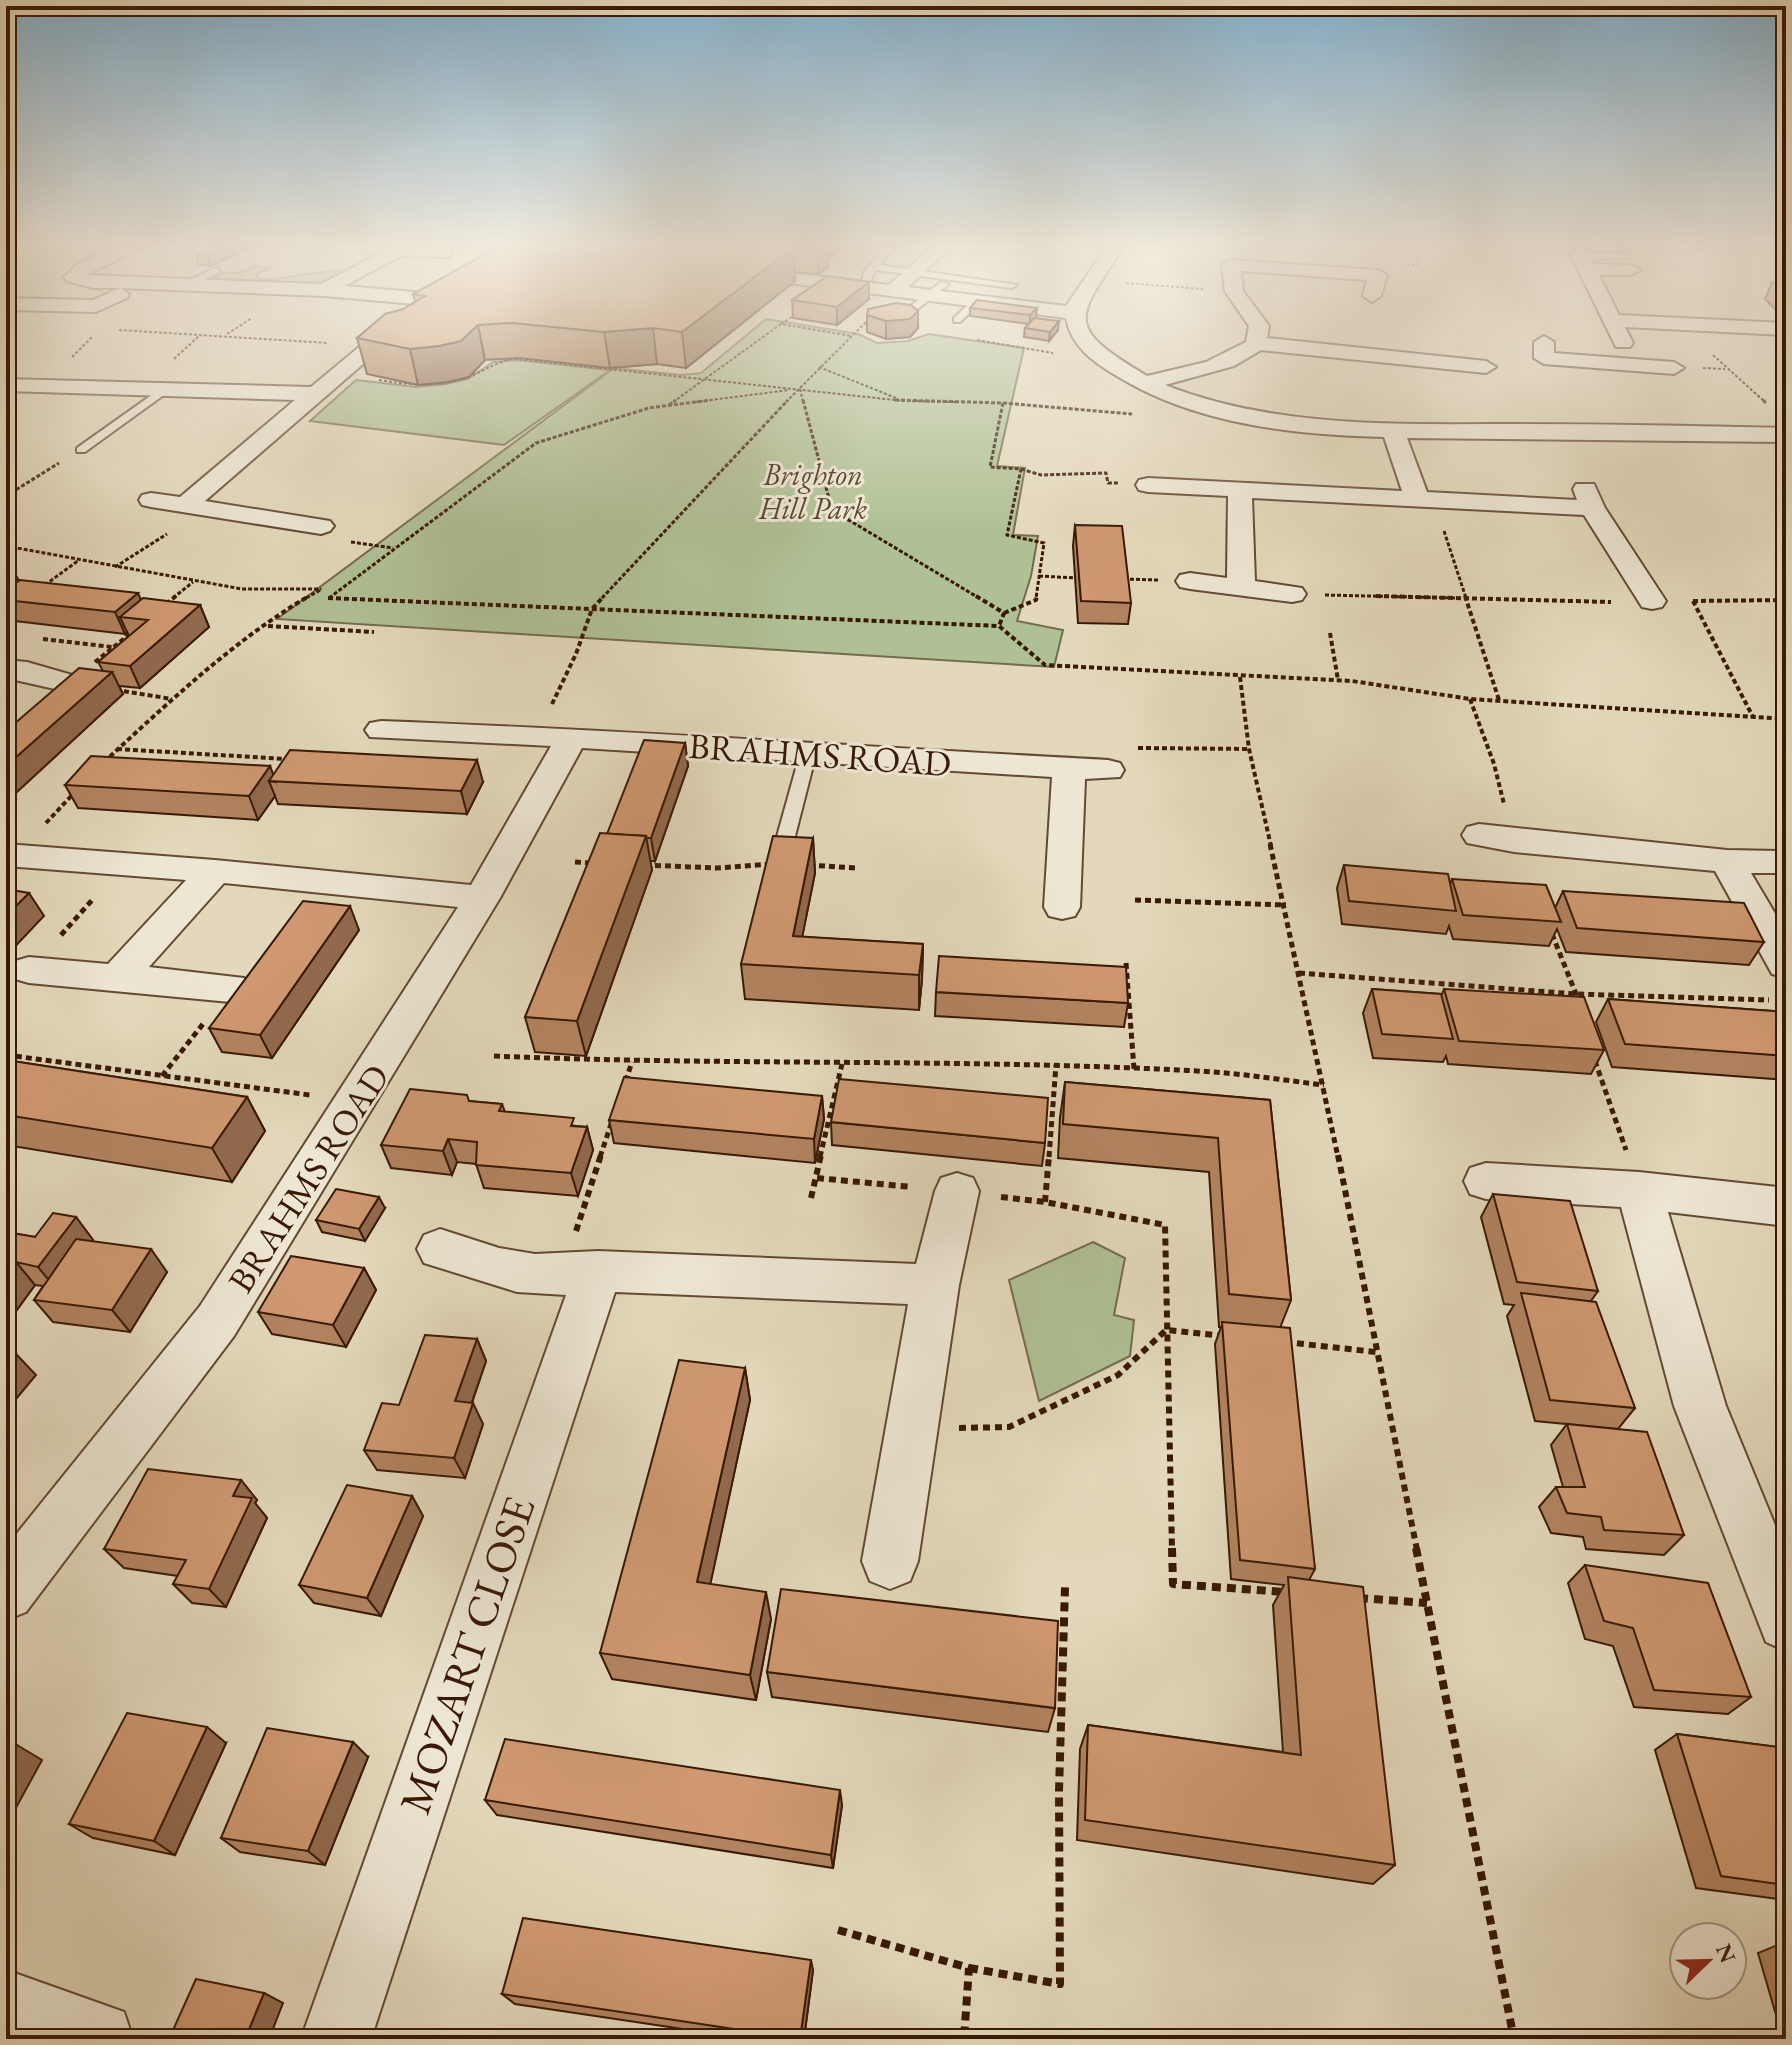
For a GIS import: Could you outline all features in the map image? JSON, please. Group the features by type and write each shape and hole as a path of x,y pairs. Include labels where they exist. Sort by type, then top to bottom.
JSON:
{"street":[{"path":"185,505 382,340"},
{"path":"1085,340 1095,352 1146,383 1177,396 1249,416 1317,427 1394,433 1649,431 1786,435"},
{"path":"1622,340 1633,363"},
{"path":"1544,342 1544,358 1674,368"},
{"path":"1146,383 1217,363 1256,343 1485,367"},
{"path":"6,385 318,394"},
{"path":"1394,433 1426,499"},
{"path":"1148,485 1426,499 1588,499 1673,601"},
{"path":"1240,489 1241,587"},
{"path":"151,500 321,526"},
{"path":"1190,581 1292,594"},
{"path":"1619,602 1673,601"},
{"path":"13,676 68,683"},
{"name":"BRAHMS ROAD","path":"398,702 372,743 626,740 1069,769 1117,759"},
{"name":"BRAHMS ROAD","path":"6,1592 217,1321 482,898 571,739"},
{"path":"1062,907 1069,769"},
{"path":"1479,835 1727,861 1786,862"},
{"path":"6,855 215,871 482,898"},
{"path":"1727,861 1786,965"},
{"path":"116,979 215,871"},
{"path":"29,970 230,988"},
{"path":"1486,1181 1639,1190 1786,1207"},
{"path":"1639,1190 1700,1406 1786,1622"},
{"path":"890,1561 935,1285 957,1191"},
{"path":"440,1249 505,1272 935,1285"},
{"name":"MOZART CLOSE","path":"336,2039 580,1274"},
{"path":"6,2004 99,2037"}],"lane":[{"path":"81,450 167,389"},
{"path":"785,840 808,754"}],"path":[{"path":"71,358 86,340"},
{"path":"173,360 194,340"},
{"path":"288,340 329,343"},
{"path":"669,406 758,340"},
{"path":"557,698 592,609 847,340"},
{"path":"979,340 1054,353"},
{"path":"1706,348 1776,413"},
{"path":"369,378 415,386 445,383 467,378 493,362 515,359 904,401 1003,403 1132,414"},
{"path":"819,367 904,401"},
{"path":"328,598 536,443 649,408 800,389"},
{"path":"800,389 832,510 1004,613"},
{"path":"1003,403 990,467 1021,469 1041,475 1106,473 1108,483 1148,485"},
{"path":"6,496 81,450"},
{"path":"999,626 1004,613 1036,600 1044,543 1007,535 1021,469"},
{"path":"1426,499 1499,700"},
{"path":"114,567 171,531"},
{"path":"6,546 242,589 322,589"},
{"path":"40,590 80,560"},
{"path":"1039,576 1076,578"},
{"path":"159,610 193,582"},
{"path":"322,589 328,598"},
{"path":"96,770 172,699 284,611 322,589"},
{"path":"1292,594 1619,602"},
{"path":"328,598 999,626 1045,665 1338,680 1470,699 1783,719 1786,727"},
{"path":"1673,601 1786,600"},
{"path":"1673,601 1753,717"},
{"path":"268,626 374,632"},
{"path":"68,683 136,629"},
{"path":"1330,633 1338,680"},
{"path":"37,638 113,648"},
{"path":"1240,677 1249,749 1324,1085 1514,2039"},
{"path":"68,683 172,699"},
{"path":"1470,699 1494,764 1514,841"},
{"path":"116,749 287,759"},
{"path":"1117,759 1249,749"},
{"path":"37,833 76,791"},
{"path":"575,862 606,863"},
{"path":"638,864 717,868 780,863"},
{"path":"795,864 856,868"},
{"path":"29,970 125,865"},
{"path":"1135,900 1286,905"},
{"path":"1548,925 1576,994 1575,1011"},
{"path":"1126,963 1134,1069"},
{"path":"1299,973 1576,994 1771,1000"},
{"path":"162,1077 230,988"},
{"path":"1591,1050 1639,1190"},
{"path":"6,1055 319,1096"},
{"path":"494,1056 632,1062 1056,1065 1201,1071 1324,1085"},
{"path":"580,1274 632,1062"},
{"path":"811,1198 842,1064"},
{"path":"1045,1202 1056,1065"},
{"path":"817,1178 1045,1202 1165,1225 1173,1584 1300,1593"},
{"path":"911,1428 1009,1427 1118,1375 1166,1330 1226,1336"},
{"path":"1271,1341 1376,1352"},
{"path":"838,1930 969,1968 1060,1984 1059,1791 1065,1587"},
{"path":"1348,1597 1427,1603"},
{"path":"964,2039 969,1968"}],"green space":[{"name":"Brighton Hill Park","path":"740,340 872,340 877,343 973,340 1024,348 997,466 1025,468 1013,535 1038,536 1031,576 1017,621 1063,630 1054,667 277,619 614,368 681,375 701,373"},
{"path":"516,360 610,370 504,445 310,421 356,380 416,387 446,384 468,379 493,362"},
{"path":"1093,1242 1125,1258 1114,1315 1134,1320 1130,1356 1039,1401 1009,1280"}],"building":[{"path":"369,340 462,340 439,346 410,349"},
{"path":"1075,525 1122,526 1131,603 1081,601"},
{"path":"20,580 138,593 115,612 6,600 6,590"},
{"path":"143,598 200,605 130,666 98,662 148,620 120,617"},
{"path":"79,668 112,672 6,766 6,731"},
{"path":"644,740 685,743 651,838 607,834"},
{"path":"290,750 477,760 461,791 269,781"},
{"path":"91,756 270,766 249,796 65,785"},
{"path":"600,833 646,836 577,1021 525,1017"},
{"path":"773,836 813,838 793,936 923,944 919,975 741,964"},
{"path":"1344,865 1448,874 1456,911 1349,901"},
{"path":"1452,879 1546,885 1561,922 1463,915"},
{"path":"6,889 29,893 6,916"},
{"path":"1563,891 1744,903 1764,942 1577,928"},
{"path":"303,901 350,906 260,1035 209,1028"},
{"path":"939,956 1126,967 1128,1003 936,992"},
{"path":"1372,989 1441,994 1453,1039 1382,1034"},
{"path":"1444,989 1584,997 1604,1050 1459,1041"},
{"path":"1608,999 1786,1012 1786,1056 1625,1044"},
{"path":"6,1060 247,1097 212,1148 6,1115"},
{"path":"624,1077 822,1096 814,1139 609,1120"},
{"path":"839,1079 1048,1098 1045,1143 831,1122"},
{"path":"1065,1082 1270,1100 1291,1300 1229,1294 1218,1138 1063,1124"},
{"path":"410,1089 467,1095 469,1101 502,1104 499,1111 574,1118 571,1126 587,1127 571,1173 476,1165 477,1142 448,1139 443,1151 381,1145"},
{"path":"336,1189 379,1197 359,1229 316,1220"},
{"path":"1493,1194 1570,1201 1598,1291 1517,1282"},
{"path":"53,1213 76,1217 38,1267 16,1262 6,1275 6,1232 35,1237"},
{"path":"76,1239 151,1249 112,1310 34,1300"},
{"path":"291,1256 364,1268 333,1325 258,1312"},
{"path":"1521,1293 1596,1302 1635,1408 1550,1400"},
{"path":"1222,1322 1290,1328 1315,1569 1240,1560"},
{"path":"425,1335 477,1339 455,1401 473,1403 454,1458 364,1450 382,1403 399,1405"},
{"path":"6,1350 16,1354 6,1366"},
{"path":"679,1360 745,1368 697,1582 766,1592 750,1675 600,1653"},
{"path":"1567,1424 1647,1432 1684,1535 1604,1530 1601,1517 1567,1513 1556,1487 1585,1487"},
{"path":"148,1469 241,1480 233,1496 252,1498 209,1589 173,1584 186,1560 104,1549"},
{"path":"347,1485 412,1496 367,1598 299,1585"},
{"path":"1585,1565 1708,1583 1751,1697 1654,1690 1633,1628 1604,1621"},
{"path":"1288,1577 1363,1587 1395,1865 1085,1820 1088,1725 1301,1755"},
{"path":"781,1589 1058,1621 1055,1708 767,1672"},
{"path":"127,1713 207,1727 154,1841 69,1824"},
{"path":"267,1728 353,1742 308,1851 221,1838"},
{"path":"1677,1734 1786,1748 1786,1885 1721,1876"},
{"path":"505,1739 840,1790 831,1855 485,1800"},
{"path":"6,1742 17,1745 6,1765"},
{"path":"523,1918 811,1960 800,2039 502,1994"},
{"path":"196,1979 264,1993 245,2039 169,2039"}]}
